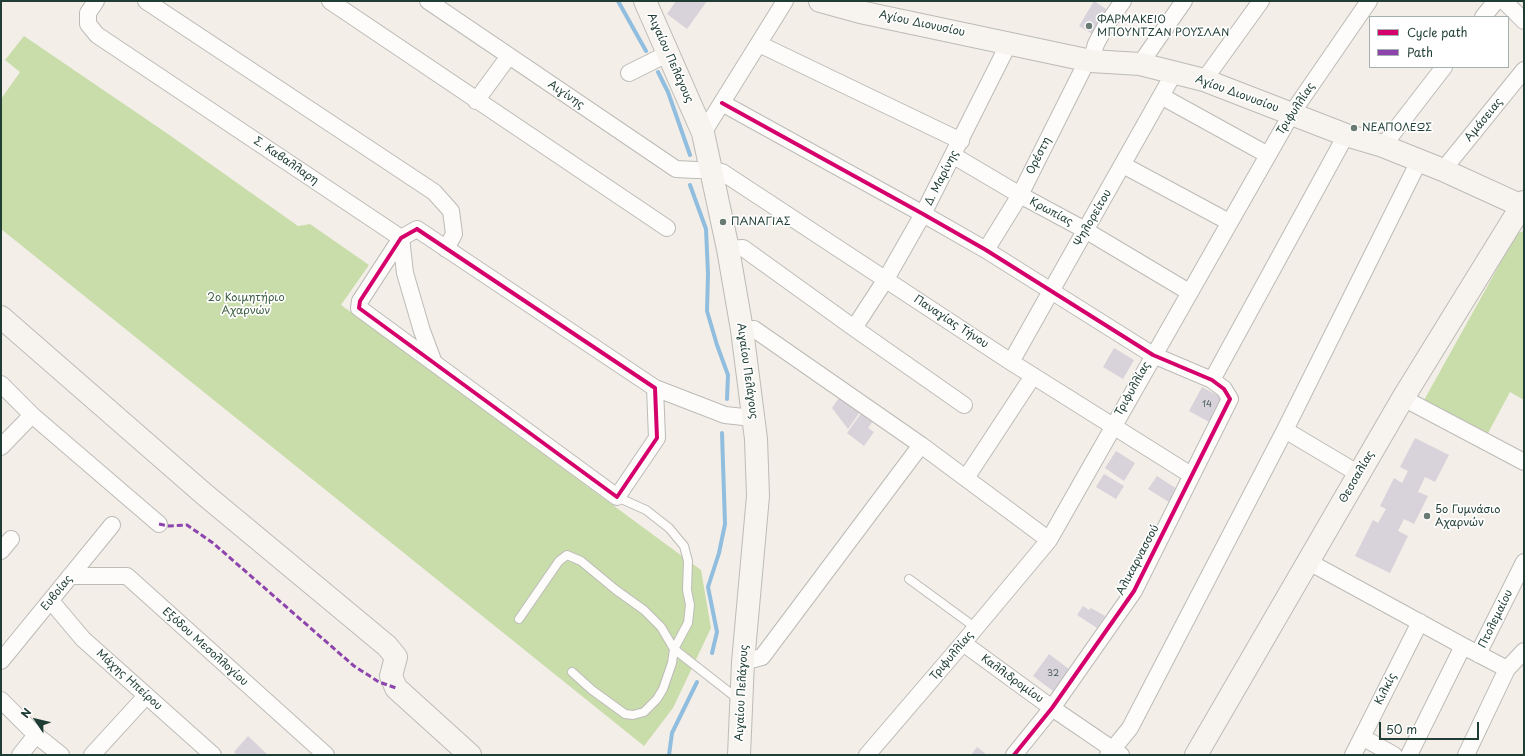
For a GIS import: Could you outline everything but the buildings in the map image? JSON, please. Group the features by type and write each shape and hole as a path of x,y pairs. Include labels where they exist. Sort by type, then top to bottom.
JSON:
{"street":[{"name":"Σ. Καβαλλαρη","path":"96,1 88,13 88,24 97,35 401,238"},
{"path":"146,1 434,192 451,211 454,234 446,249"},
{"path":"330,1 476,101 667,228"},
{"name":"Αιγίνης","path":"428,1 676,168 711,170"},
{"name":"Αιγαίου Πελάγους","path":"645,1 703,133 728,249 742,330 756,439 758,496 740,701 739,755"},
{"path":"703,133 785,1"},
{"name":"Αγίου Διονυσίου","path":"820,1 863,6 1009,44 1091,61 1140,64 1204,80 1346,135 1383,146 1523,205"},
{"name":"Ορέστη","path":"986,250 1020,195 1085,65 1091,61 1096,44 1123,1"},
{"path":"1140,64 1184,1"},
{"path":"1204,80 1261,1"},
{"name":"Τριφυλλίας","path":"867,755 964,643 1049,540 1292,113 1369,1"},
{"path":"1484,16 1496,1"},
{"path":"1504,1 1524,21"},
{"path":"759,44 961,140"},
{"name":"Δ. Μαρίνης","path":"854,328 886,279 923,214 954,156 1009,44"},
{"path":"629,74 669,53"},
{"path":"476,101 509,56"},
{"path":"1383,146 1443,68"},
{"name":"Αμάσειας","path":"1443,170 1524,70"},
{"name":"Ψηλορείτου","path":"1011,362 1174,73"},
{"path":"1161,96 1268,155"},
{"path":"722,103 986,250 1050,292 1153,355 1212,380 1346,135"},
{"name":"Κρωπίας","path":"954,156 1020,195 1085,230 1189,292"},
{"path":"1114,753 1130,728 1285,430 1419,161"},
{"path":"1123,165 1229,222"},
{"name":"Παναγίας Τήνου","path":"711,170 722,172 1011,362 1191,475"},
{"name":"Θεσσαλίας","path":"1196,755 1403,398 1523,205"},
{"path":"655,388 658,438 617,497 359,308 360,301 401,238 417,229 655,388 725,415 753,418"},
{"path":"401,238 405,273 422,331 434,362"},
{"path":"728,249 743,248 964,405"},
{"path":"4,326 387,646 396,657 391,676 396,688 470,755"},
{"path":"742,330 754,329 921,444 1049,540"},
{"path":"966,478 1033,376"},
{"name":"Αλικαρνασσού","path":"1014,755 1052,708 1134,591 1230,399 1224,389 1212,380"},
{"path":"1,384 32,415 159,524"},
{"path":"1403,398 1524,462"},
{"path":"1,447 32,415"},
{"path":"1285,430 1359,474"},
{"path":"743,662 762,657 921,444"},
{"name":"Ευβοίας","path":"1,661 112,525"},
{"path":"1309,562 1507,669"},
{"name":"Πτολεμαίου","path":"1478,654 1524,562"},
{"name":"Εξόδου Μεσολλογίου","path":"70,576 127,576 326,755"},
{"name":"Μάχης Ηπείρου","path":"51,601 83,638 213,755"},
{"name":"Κιλκίς","path":"1353,755 1420,622"},
{"name":"Καλλιδρομίου","path":"964,643 1114,753"},
{"name":"Πτολεμαίου","path":"1409,755 1463,646"},
{"path":"1466,755 1507,669 1524,651"},
{"path":"98,753 146,696"},
{"path":"1,700 36,734 61,755"},
{"path":"20,755 36,734"},
{"path":"1362,737 1394,755"}],"lane":[{"path":"572,672 592,690 625,714 633,715 644,712 657,698 663,688 672,663 674,649 688,623 690,605 688,590 688,562 684,546 669,528 646,510 617,497"},
{"path":"519,619 559,561 567,555 581,561 616,590 644,610 661,628 674,649 740,701"},
{"path":"909,579 976,628"}],"green space":[{"name":"2ο Κοιμητήριο Αχαρνών","path":"24,36 168,134 298,226 310,224 369,265 341,305 701,570 711,628 673,708 644,746 1,229 1,99 20,72 5,60"},
{"path":"1524,231 1524,400 1510,392 1487,435 1423,402 1517,233"}],"waterway":[{"path":"618,1 646,51"},
{"path":"658,72 668,92 690,155"},
{"path":"690,185 706,229 708,274 707,311 728,375 727,399"},
{"path":"712,653 717,632 708,587 719,553 725,524 722,433"},
{"path":"669,755 672,733 697,682"}],"marked path":[{"path":"159,524 169,526 187,525 213,543 354,666 379,682 396,688"}],"cycle path":[{"path":"722,103 986,250 1153,355 1212,380 1224,389 1230,399 1134,591 1052,708 1014,755"},
{"path":"417,229 655,388 657,438 617,497 359,308 360,301 401,238 417,229"}],"place":[{"name":"ΦΑΡΜΑΚΕΙΟ ΜΠΟΥΝΤΖΑΝ ΡΟΥΣΛΑΝ","path":"1089,26"},
{"name":"ΝΕΑΠΟΛΕΩΣ","path":"1354,128"},
{"name":"ΠΑΝΑΓΙΑΣ","path":"723,222"},
{"name":"5ο Γυμνάσιο Αχαρνών","path":"1427,516"}]}
